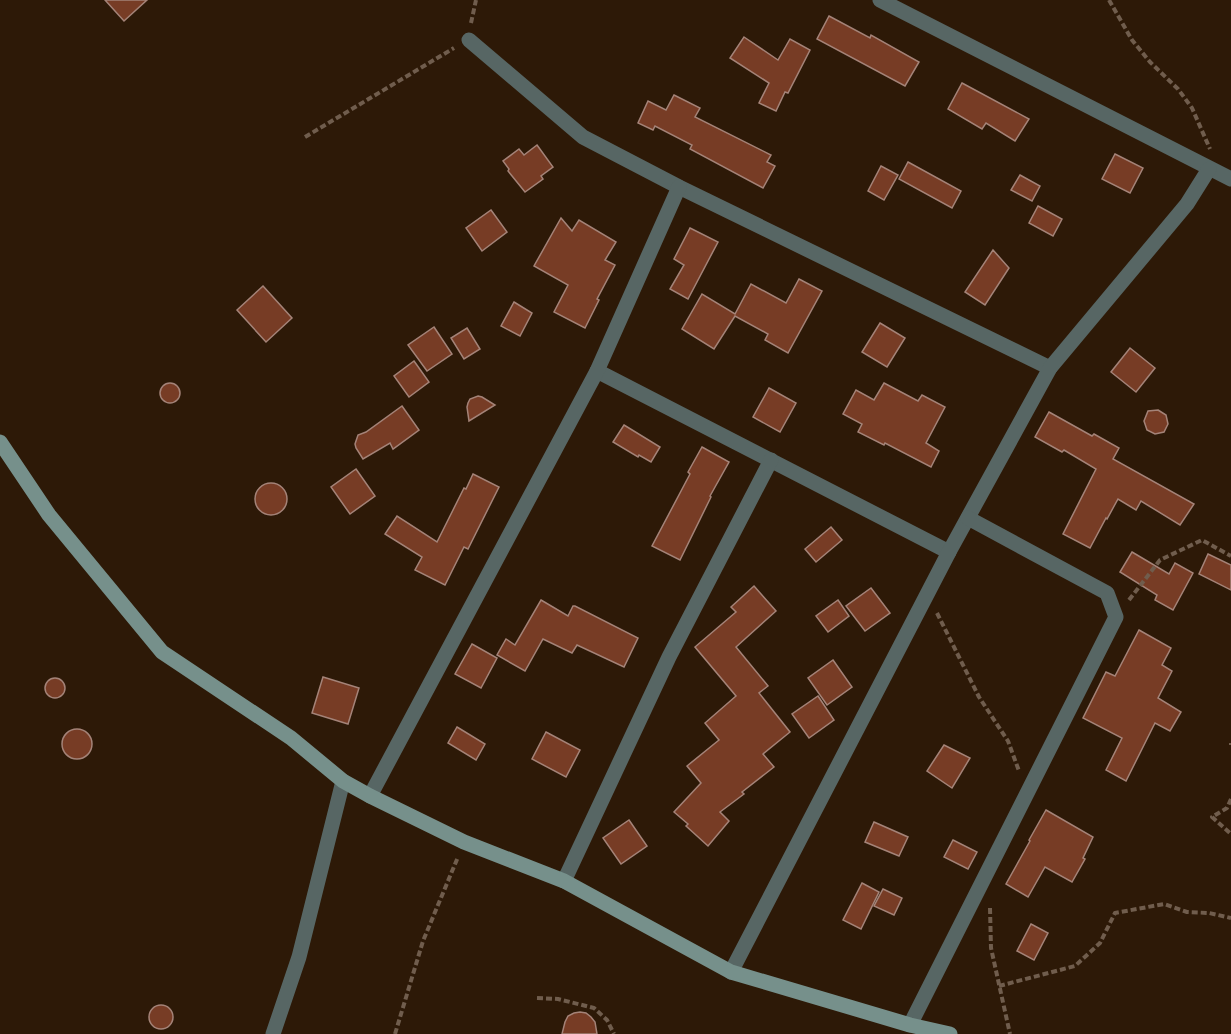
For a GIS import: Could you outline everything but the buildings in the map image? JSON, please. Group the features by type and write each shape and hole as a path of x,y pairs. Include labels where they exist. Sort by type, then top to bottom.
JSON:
{"main road":[{"path":"0,442 48,515 162,652 291,738 344,781 369,796 464,842 564,881 731,972 910,1025 950,1034"}],"street":[{"path":"880,0 1231,179"},
{"path":"469,40 583,137 679,187 1050,368"},
{"path":"731,972 949,552 1050,368 1187,204 1209,169"},
{"path":"369,796 597,371 679,187"},
{"path":"597,371 949,552"},
{"path":"564,881 669,657 771,460"},
{"path":"910,1025 1116,617 1107,593 968,518"},
{"path":"273,1034 299,957 344,781"}],"path":[{"path":"304,137 469,40 476,0"},
{"path":"1108,0 1132,40 1150,62 1178,89 1192,108 1210,147 1209,169"},
{"path":"1116,617 1160,560 1202,540 1231,556"},
{"path":"928,593 979,697 1008,741 1019,781"},
{"path":"1231,799 1227,808 1212,817 1231,834"},
{"path":"395,1034 423,941 464,842"},
{"path":"989,898 991,948 1010,1034"},
{"path":"999,986 1075,966 1100,943 1116,913 1164,904 1187,912 1209,913 1231,918"},
{"path":"537,998 558,999 594,1008 607,1020 614,1034"}]}
